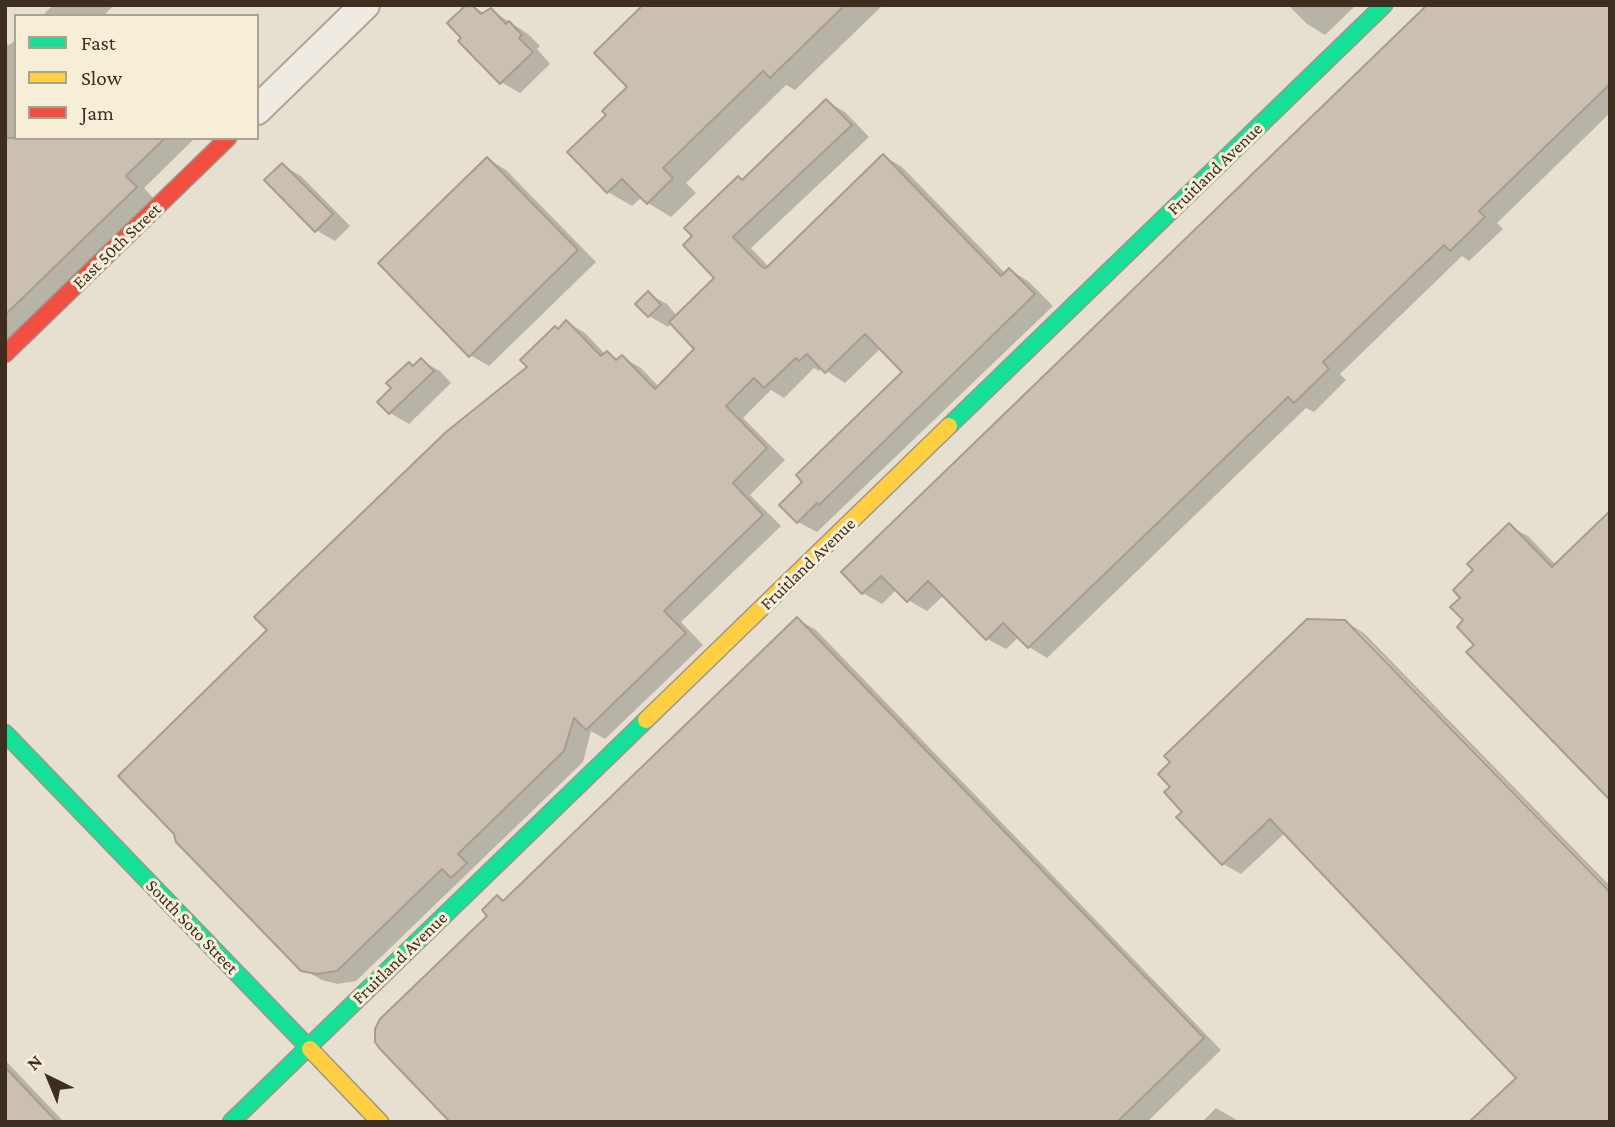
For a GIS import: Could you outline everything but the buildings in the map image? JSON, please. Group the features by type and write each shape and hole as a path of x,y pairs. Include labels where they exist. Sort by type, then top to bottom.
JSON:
{"street":[{"path":"259,108 365,5"},
{"name":"Fruitland Avenue","path":"231,1122 1384,5"},
{"name":"East 50th Street","path":"5,354 226,140"},
{"name":"South Soto Street","path":"5,733 380,1122"}],"traffic: fast":[{"path":"949,426 1384,5"},
{"path":"231,1122 646,720"},
{"path":"5,733 310,1049"}],"traffic: slow":[{"path":"646,720 949,426"},
{"path":"310,1049 380,1122"}],"traffic: jam":[{"path":"5,354 226,140"}]}
